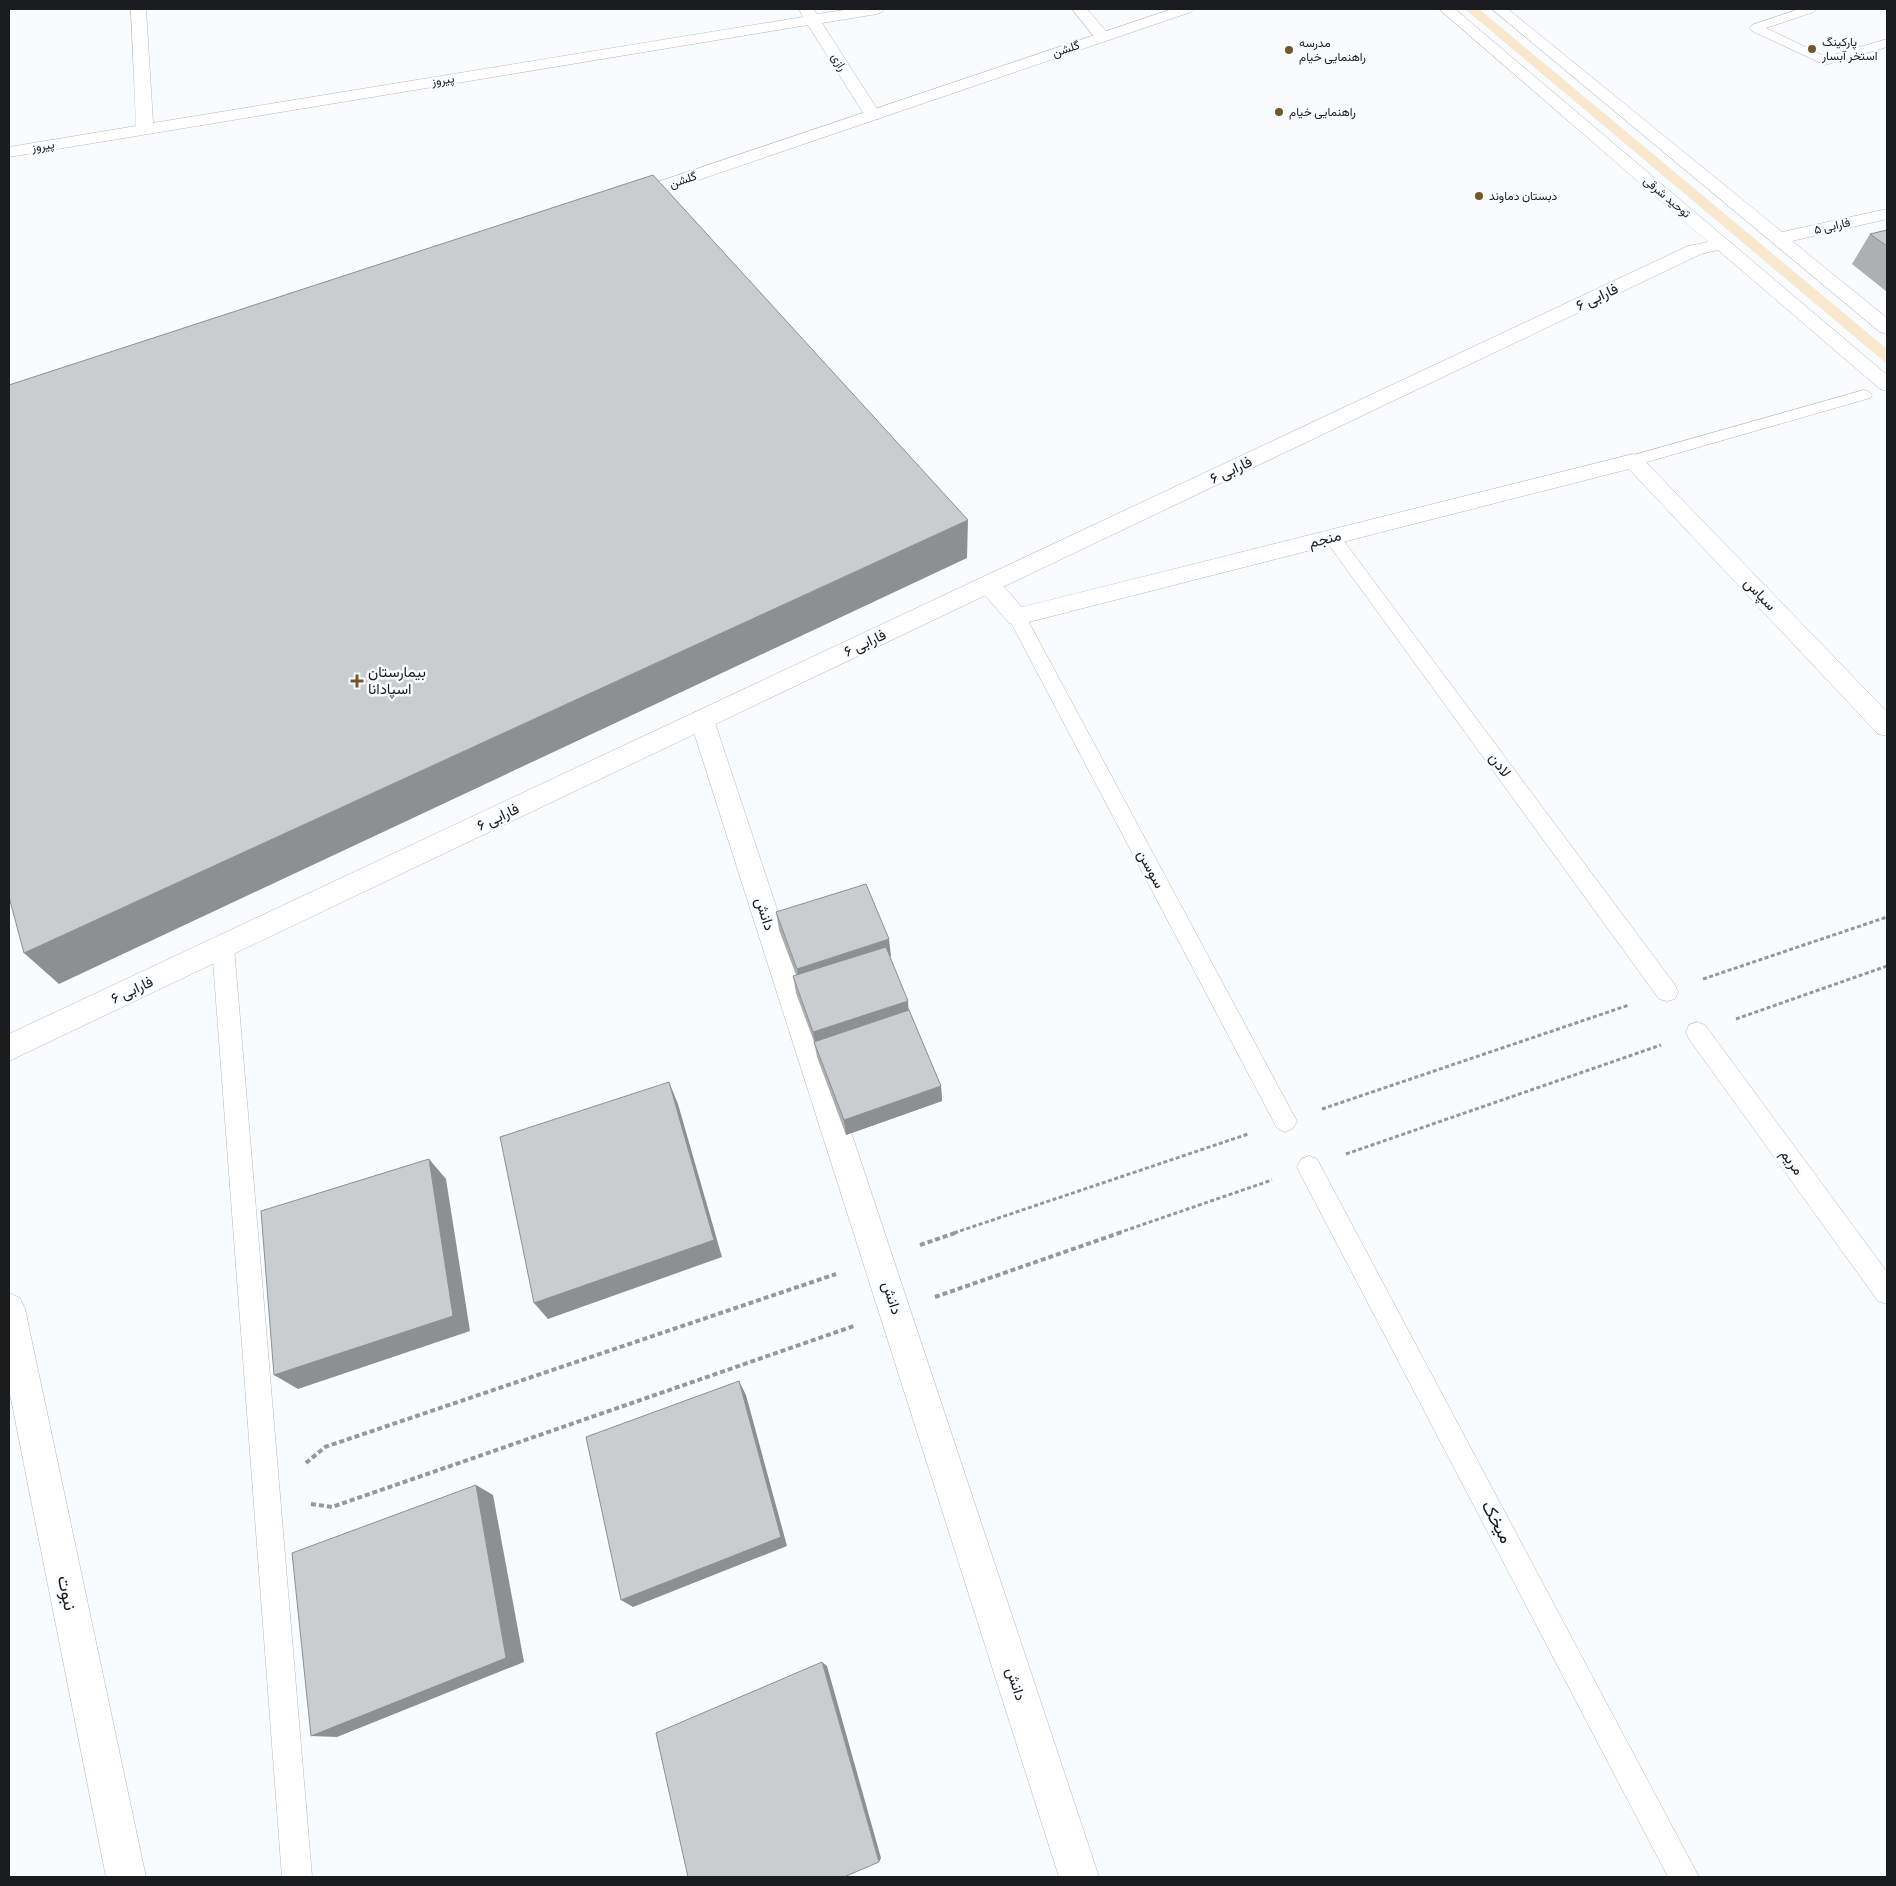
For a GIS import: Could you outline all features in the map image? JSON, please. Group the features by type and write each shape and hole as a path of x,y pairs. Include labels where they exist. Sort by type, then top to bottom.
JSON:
{"street":[{"path":"138,9 144,129"},
{"name":"پیروز","path":"9,152 809,14 877,9"},
{"path":"1078,9 1103,37"},
{"name":"گلشن","path":"610,204 1186,9"},
{"name":"توحید شرقی","path":"1446,9 1887,385"},
{"path":"1499,9 1887,328"},
{"name":"رازی","path":"809,14 873,115"},
{"name":"فارابی ۵","path":"1777,239 1887,214"},
{"name":"فارابی ۶","path":"9,1048 1695,250 1722,244"},
{"name":"منجم","path":"1017,617 1633,461"},
{"name":"سپاس","path":"1633,461 1887,727"},
{"path":"987,586 1017,617"},
{"name":"دانش","path":"702,720 1079,1877"},
{"name":"نبوت","path":"9,1309 126,1877"}],"lane":[{"path":"1810,9 1756,28 1825,61 1887,43"},
{"path":"1633,461 1864,395"},
{"name":"لادن","path":"1332,537 1668,992"},
{"name":"سوسن","path":"1017,617 1285,1121"},
{"path":"223,947 297,1877"},
{"name":"مریم","path":"1698,1032 1887,1292"},
{"name":"میخک","path":"1309,1167 1684,1877"}],"path":[{"path":"266,1498 325,1447 1887,917"},
{"path":"266,1498 332,1507 1887,966"}],"shaded area":[{"path":"1465,9 1479,9 1887,349 1887,364"}],"building":[{"name":"بیمارستان اسپادانا","path":"653,175 968,520 24,953 9,897 9,385"},
{"path":"1887,230 1887,246 1870,234"},
{"path":"866,884 889,939 797,969 776,912"},
{"path":"886,947 908,1001 813,1032 793,976"},
{"path":"909,1010 941,1086 844,1120 814,1042"},
{"path":"669,1082 714,1240 534,1303 500,1137"},
{"path":"429,1159 453,1316 274,1375 261,1211"},
{"path":"739,1381 781,1537 621,1600 586,1437"},
{"path":"476,1485 506,1658 311,1736 292,1553"},
{"path":"822,1662 879,1862 844,1877 688,1877 656,1733"}],"place":[{"name":"پارکینگ استخر آبسار","path":"1812,49"},
{"name":"مدرسه راهنمایی خیام","path":"1289,50"},
{"name":"راهنمایی خیام","path":"1279,112"},
{"name":"دبستان دماوند","path":"1479,196"},
{"name":"بیمارستان اسپادانا","path":"357,681"}]}
